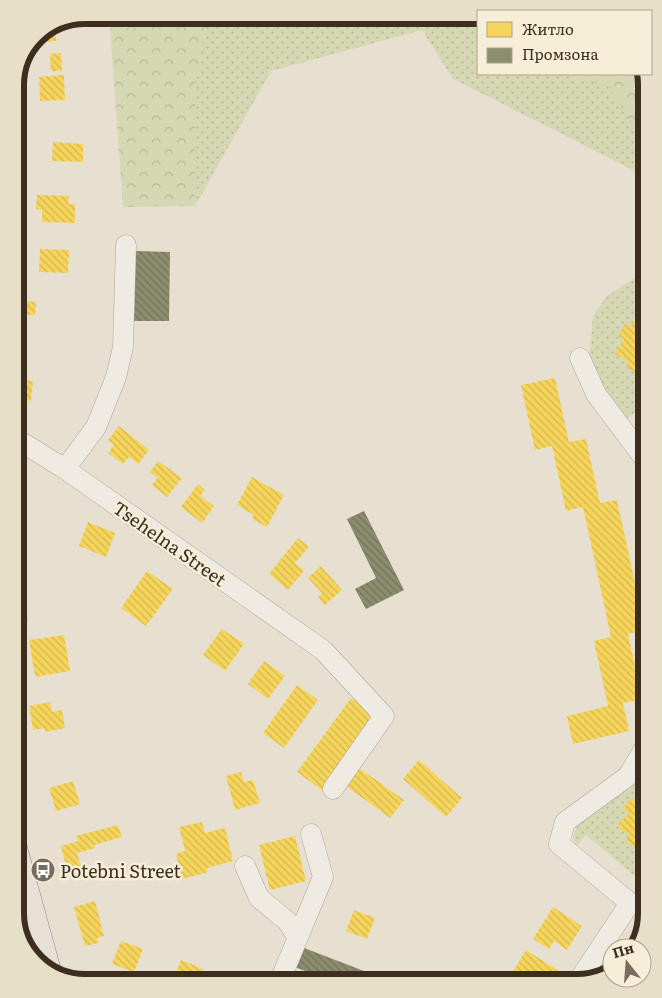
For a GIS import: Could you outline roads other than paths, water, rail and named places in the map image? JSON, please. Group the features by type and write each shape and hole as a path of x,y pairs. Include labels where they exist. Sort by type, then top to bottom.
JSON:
{"main road":[{"path":"24,883 45,959"}],"street":[{"path":"65,469 96,427 116,377 123,347 126,246"},
{"path":"580,358 596,394 638,450"},
{"name":"Tsehelna Street","path":"24,444 65,469 324,650 384,716 333,790"},
{"path":"583,974 630,903 559,844 565,822 628,776 638,759"},
{"path":"282,974 323,877 311,834"},
{"path":"245,866 259,898 287,921 297,936"}],"place":[{"name":"Potebni Street","path":"43,870"}]}
